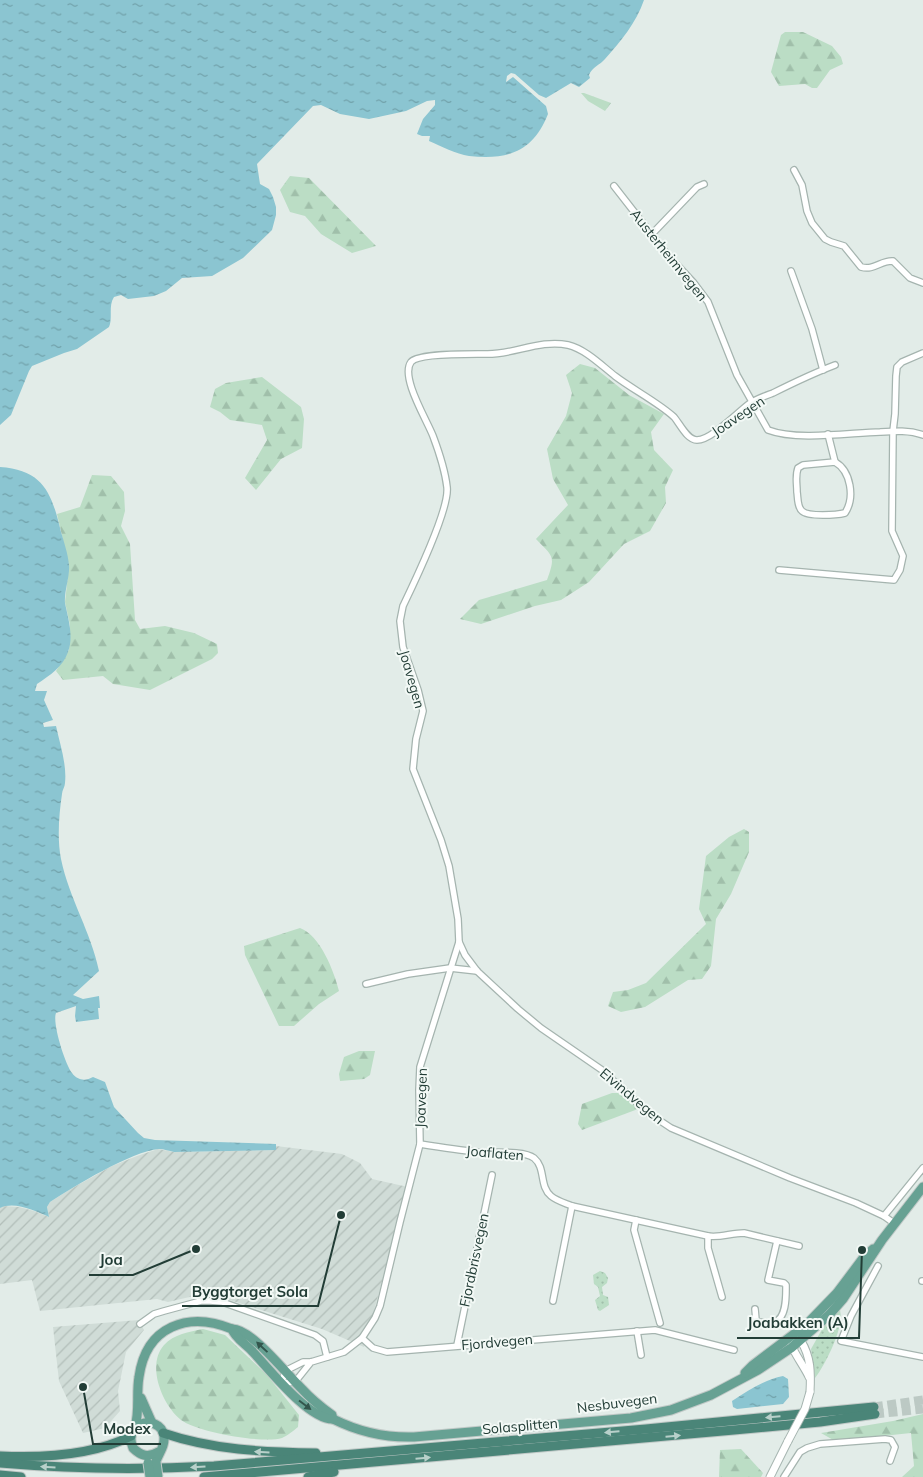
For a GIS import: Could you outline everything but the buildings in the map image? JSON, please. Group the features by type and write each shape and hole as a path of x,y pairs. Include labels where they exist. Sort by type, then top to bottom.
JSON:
{"highway":[{"name":"Solasplitten","path":"0,1463 78,1468 221,1466 874,1411 772,1427 204,1477"},
{"path":"163,1433 201,1444 252,1451 363,1454"},
{"path":"0,1456 67,1455 112,1444 131,1436"},
{"path":"308,1477 326,1472 352,1470 375,1462"},
{"path":"0,1475 21,1477"}],"main road":[{"name":"Nesbuvegen","path":"739,1379 753,1365 806,1325 837,1293 867,1259 923,1187"},
{"name":"Nesbuvegen","path":"136,1427 138,1416 138,1379 145,1354 159,1336 168,1329 194,1321 208,1322 236,1329 253,1340 318,1404 332,1415 333,1419 371,1433 402,1437 609,1420 672,1410 711,1394 758,1370 801,1341 843,1299 867,1259"},
{"path":"232,1329 233,1333 296,1398 312,1411 328,1419 333,1419"},
{"path":"139,1391 152,1423 160,1428 163,1433 164,1443 149,1460"},
{"path":"152,1423 140,1424 131,1436 133,1448 149,1460 158,1477"},
{"path":"150,1477 149,1456 158,1452"}],"street":[{"path":"794,170 802,185 807,211 812,223 825,239 844,246 862,267 872,268 888,261 893,261 910,278 923,283"},
{"path":"652,234 697,187 704,184"},
{"name":"Austerheimvegen","path":"614,186 667,254 693,282 708,302 737,375 768,430 792,436 893,431 914,432 923,435"},
{"path":"791,271 812,329 823,370"},
{"name":"Joavegen","path":"285,1371 303,1362 311,1362 344,1352 362,1338 380,1306 420,1144 420,1067 459,942 457,912 449,866 441,840 413,770 416,739 423,711 418,690 402,647 400,621 403,606 446,506 448,488 433,435 415,398 408,371 411,362 416,359 434,356 494,354 544,344 568,345 583,352 670,414 689,438 694,440 701,440 721,429 752,402 835,365"},
{"path":"778,570 894,580 900,570 903,556 892,531 893,431 897,367 907,359 923,353"},
{"path":"828,434 835,462 841,465 850,486 850,506 845,513 837,515 802,512 799,506 797,490 796,474 798,468 802,465 835,462"},
{"name":"Eivindvegen","path":"459,942 465,955 477,971 540,1028 602,1070 647,1112 671,1128 790,1178 856,1203 884,1216 894,1224"},
{"path":"366,984 408,974 450,968 477,971"},
{"name":"Joaflaten","path":"420,1144 479,1152 532,1156 540,1165 543,1183 550,1194 556,1199 572,1206 708,1236 716,1237 734,1233 799,1246"},
{"path":"884,1216 923,1168"},
{"name":"Fjordbrisvegen","path":"457,1345 492,1175"},
{"path":"553,1301 572,1206"},
{"path":"636,1220 634,1230 660,1323"},
{"path":"708,1236 708,1248 722,1297"},
{"path":"755,1309 758,1322 774,1322 779,1320 783,1314 786,1285 768,1280 777,1241"},
{"path":"867,1259 880,1267 851,1316 841,1341 923,1357"},
{"path":"140,1324 154,1314 193,1302 222,1302 315,1335 323,1341 327,1357"},
{"name":"Fjordvegen","path":"362,1338 373,1348 387,1352 457,1345 660,1331 734,1350"},
{"path":"637,1332 641,1355"},
{"path":"770,1477 805,1409 810,1392 810,1377 810,1362 806,1349 801,1341 790,1338 791,1348 810,1377"},
{"path":"285,1371 282,1383 295,1382 311,1362"},
{"path":"784,1477 800,1452 820,1444 891,1440 894,1447 890,1461"}],"shaded area":[{"path":"276,1146 342,1154 360,1163 372,1179 408,1187 364,1347 322,1329 207,1293 168,1302 157,1299 40,1311 32,1280 0,1284 0,1208 3,1206 19,1207 49,1217 47,1207 50,1202 69,1190 112,1166 158,1149 174,1152 276,1150"},
{"path":"139,1320 144,1330 126,1352 118,1391 120,1411 105,1428 83,1433 59,1381 53,1327"}],"green space":[{"path":"785,32 803,32 832,46 841,57 843,64 830,70 817,88 812,88 805,84 779,86 771,72 781,35"},
{"path":"581,93 611,103 605,111 588,101"},
{"path":"290,176 309,178 376,246 352,253 321,234 305,216 290,212 280,190"},
{"path":"580,364 595,368 629,395 664,414 651,432 654,450 673,470 665,487 666,503 650,531 624,544 589,582 561,600 535,606 481,624 460,619 479,600 547,580 552,561 551,557 536,539 568,505 553,479 547,449 566,416 572,393 566,375"},
{"path":"262,377 301,407 304,419 302,448 281,459 256,490 245,478 267,440 262,425 230,420 210,407 215,389 226,383"},
{"path":"92,475 111,476 124,492 125,511 121,526 130,544 135,620 140,629 165,626 194,633 217,644 218,653 212,659 150,690 113,684 103,676 63,680 56,671 69,650 70,625 65,602 69,566 57,514 80,507"},
{"path":"744,829 749,832 749,852 731,894 716,919 711,966 702,979 688,980 645,1007 621,1012 608,1006 613,992 628,990 646,983 706,924 699,909 706,856 729,837"},
{"path":"300,928 314,938 320,946 330,964 339,991 319,1004 294,1026 279,1026 245,955 244,946"},
{"path":"359,1051 375,1051 370,1075 364,1079 340,1081 339,1074 344,1057"},
{"path":"612,1093 623,1093 638,1109 582,1130 578,1124 582,1104"},
{"path":"600,1271 605,1273 608,1278 607,1283 602,1287 603,1295 608,1297 609,1305 600,1311 595,1300 600,1296 598,1287 594,1284 593,1275"},
{"path":"839,1308 841,1315 838,1333 824,1364 815,1378 811,1349 825,1324"},
{"path":"203,1329 225,1335 267,1375 299,1415 298,1427 282,1438 246,1438 201,1429 181,1420 174,1413 163,1395 156,1374 156,1363 159,1353 172,1338"},
{"path":"923,1414 923,1477 902,1477 914,1466 911,1433 835,1441 821,1433 893,1421"},
{"path":"741,1449 763,1473 761,1477 719,1477 720,1450"}],"water":[{"path":"0,0 644,0 637,16 622,38 605,59 592,70 589,75 590,78 579,87 571,83 546,98 539,95 515,74 511,73 507,76 506,82 513,77 546,106 548,114 535,137 517,151 496,156 469,156 454,152 429,141 430,136 417,134 423,119 435,105 435,100 427,101 406,111 369,119 340,114 321,105 313,106 257,164 260,184 269,189 276,207 272,230 243,258 212,276 182,278 166,291 154,296 128,299 121,295 114,297 111,304 109,327 77,349 32,366 11,415 0,425"},
{"path":"0,467 27,473 44,486 54,506 69,565 65,603 70,627 70,646 63,662 56,670 37,684 35,691 47,691 44,700 53,720 43,723 44,727 56,726 61,747 65,784 59,818 61,859 99,971 73,995 83,999 99,996 100,1008 98,1008 99,1019 76,1022 76,1006 56,1013 57,1034 66,1061 77,1078 85,1080 93,1077 105,1082 114,1107 144,1138 276,1144 276,1150 174,1152 159,1149 148,1151 103,1171 50,1202 47,1207 49,1217 18,1206 0,1208"},
{"path":"783,1376 788,1379 789,1397 783,1404 737,1409 733,1407 732,1401 744,1393 763,1383"}],"tunnel":[{"path":"874,1407 923,1400"},
{"path":"875,1414 923,1409"}],"place":[{"name":"Byggtorget Sola","path":"341,1215"},
{"name":"Joa","path":"196,1249"},
{"name":"Joabakken (A)","path":"862,1250"},
{"name":"Modex","path":"83,1387"}]}
